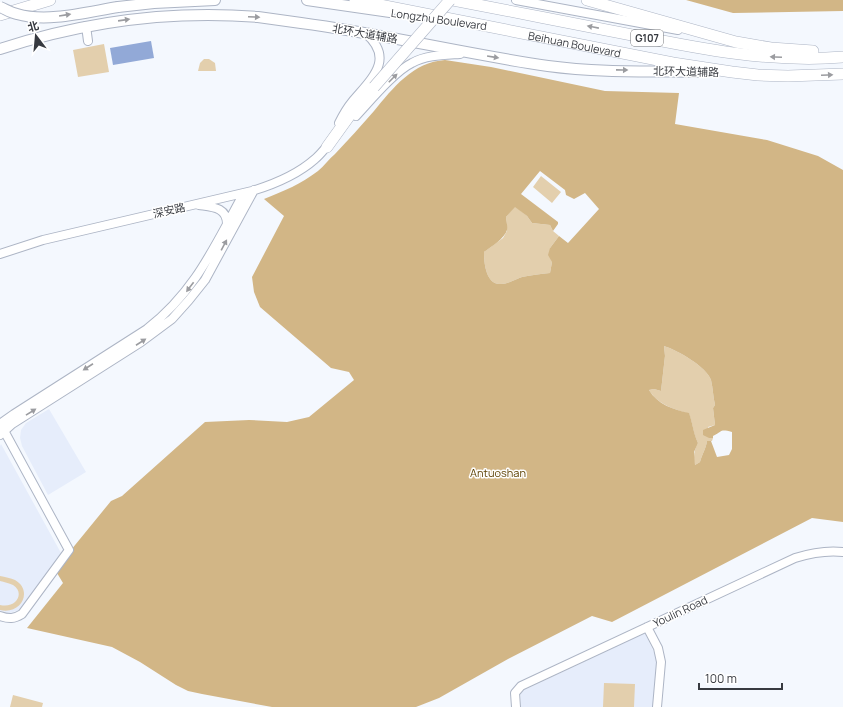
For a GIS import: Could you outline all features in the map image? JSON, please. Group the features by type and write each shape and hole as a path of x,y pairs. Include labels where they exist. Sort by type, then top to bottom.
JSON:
{"highway":[{"path":"0,15 50,0"},
{"name":"Beihuan Boulevard","path":"355,0 673,63 732,72 788,76 843,74"},
{"path":"327,146 350,114 452,0"},
{"name":"Beihuan Boulevard","path":"452,0 691,47 736,54 794,58 843,55"},
{"path":"587,0 663,20 736,42 771,48 843,55"}],"main road":[{"path":"0,7 17,14 36,18 56,17 154,3 215,0"},
{"name":"Longzhu Boulevard","path":"307,0 500,28"},
{"name":"北环大道辅路","path":"0,49 25,41 86,26 149,17 258,17 346,29 469,53 549,66 586,70 732,72"}],"street":[{"path":"516,0 706,34"},
{"path":"86,26 88,41"},
{"path":"327,146 345,112 373,78 380,63 380,56 375,44 364,33"},
{"name":"深安路","path":"0,254 42,240 244,193 273,184 293,175 316,158 372,99 407,66 433,56 469,53"},
{"path":"1,429 12,424 141,342 172,319 205,280 254,190"},
{"path":"1,429 14,414 137,336 166,313 184,295 198,276 244,193"},
{"path":"195,204 221,210 226,216 227,224"},
{"path":"0,616 16,618 22,614 69,550 1,429"},
{"name":"Youlin Road","path":"516,707 515,693 521,686 795,558 818,552 843,552"},
{"path":"646,627 658,648 661,662 656,707"}],"shaded area":[{"path":"104,44 109,72 78,77 73,50"},
{"path":"204,59 209,59 215,63 216,71 198,71 200,63"},
{"path":"541,176 561,192 552,203 533,187"},
{"path":"515,206 527,216 532,223 550,225 553,231 559,236 550,248 552,262 550,273 522,277 504,284 496,283 492,281 487,272 484,252 503,238 507,231 506,217"},
{"path":"664,346 684,355 698,365 704,370 711,380 715,405 713,408 715,425 708,427 709,438 713,438 712,441 707,441 700,462 695,465 694,454 698,443 689,414 661,402 652,395 649,390 654,389 661,391 665,356"},
{"path":"49,409 86,472 48,495 22,446 20,438 21,430 26,423"},
{"path":"1,444 61,553 23,606 19,610 10,613 0,611"},
{"path":"0,576 15,580 20,584 23,590 24,595 22,601 14,609 8,611 0,610 0,605 11,605 15,602 19,595 17,588 13,585 0,581"},
{"path":"645,633 658,661 653,707 521,707 520,692"},
{"path":"604,683 635,684 634,707 603,707"},
{"path":"13,695 43,703 42,707 10,707"}],"green space":[{"path":"686,0 843,0 843,11 733,13"},
{"name":"Antuoshan","path":"445,60 491,67 605,91 679,93 675,124 767,140 818,156 843,170 843,522 812,518 612,622 592,616 508,659 439,698 416,707 272,707 202,694 188,691 176,685 140,662 112,647 27,628 63,583 57,573 71,550 111,501 122,496 205,422 249,420 287,422 309,417 354,380 349,372 331,368 260,307 254,292 252,277 284,216 264,199 312,176 335,154 396,85 413,71 434,62","holes":["540,171 565,190 566,195 574,199 585,193 599,209 568,243 559,236 550,248 548,255 552,262 550,273 522,277 504,284 496,283 492,281 487,272 484,252 504,236 507,228 506,217 515,207 527,216 532,223 550,225 553,231 558,224 558,222 521,194","664,346 676,351 698,365 704,370 711,380 715,405 713,408 715,425 703,430 703,435 713,438 713,436 722,431 732,432 732,449 729,455 717,457 711,441 707,441 700,462 695,465 694,452 698,443 689,413 666,406 652,395 649,390 654,389 661,391 665,356"]}],"water":[{"path":"151,41 154,58 113,65 110,48"}]}
